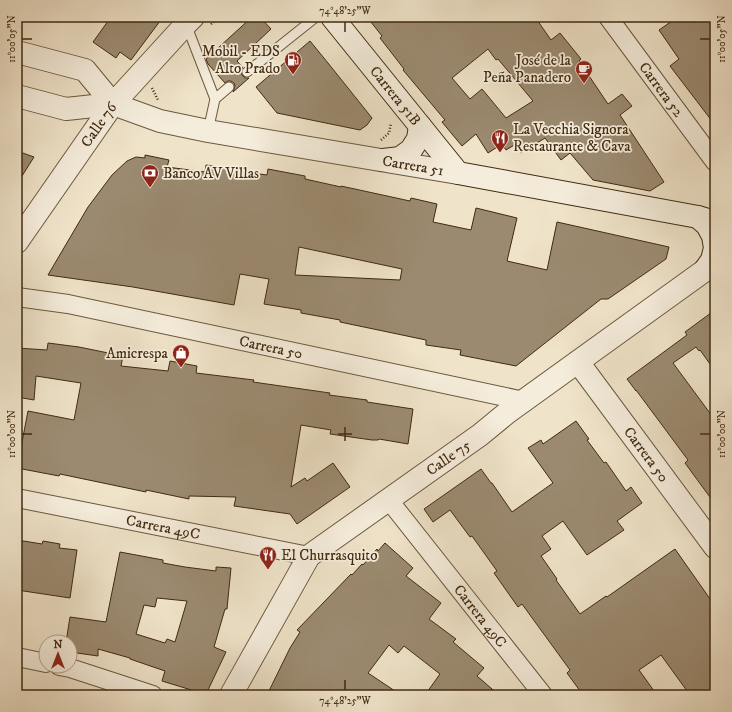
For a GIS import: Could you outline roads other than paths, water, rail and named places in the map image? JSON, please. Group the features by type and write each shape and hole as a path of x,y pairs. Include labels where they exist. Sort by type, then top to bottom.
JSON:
{"street":[{"name":"Carrera 51B","path":"332,17 458,174"},
{"name":"Carrera 52","path":"608,17 715,162"},
{"name":"Calle 76","path":"17,242 113,104 190,27"},
{"name":"Carrera 51","path":"17,52 85,70 113,104"},
{"name":"Carrera 51","path":"17,96 66,109 113,104 160,122 208,131 380,151 458,174 706,220"},
{"path":"380,151 400,158 411,150 418,138 420,126"},
{"path":"706,220 713,236 714,248 710,267"},
{"name":"Calle 75","path":"231,695 309,556 480,435 508,412 710,267"},
{"name":"Carrera 50","path":"17,297 68,304 524,401"},
{"name":"Carrera 50","path":"578,362 715,547"},
{"name":"Carrera 49C","path":"17,498 309,556"},
{"name":"Carrera 49C","path":"388,499 543,695"},
{"path":"17,657 38,661"},
{"path":"78,671 153,695"}],"lane":[{"path":"247,72 316,17"},
{"path":"190,27 215,99 208,131"},
{"path":"215,99 229,87"}],"place":[{"name":"Mobil - EDS Alto Prado","path":"293,75"},
{"name":"José de la Peña Panadero","path":"584,84"},
{"name":"La Vecchia Signora Restaurante & Cava","path":"500,153"},
{"name":"Banco AV Villas","path":"150,188"},
{"name":"Amicrespa","path":"181,368"},
{"name":"El Churrasquito","path":"268,570"}]}
